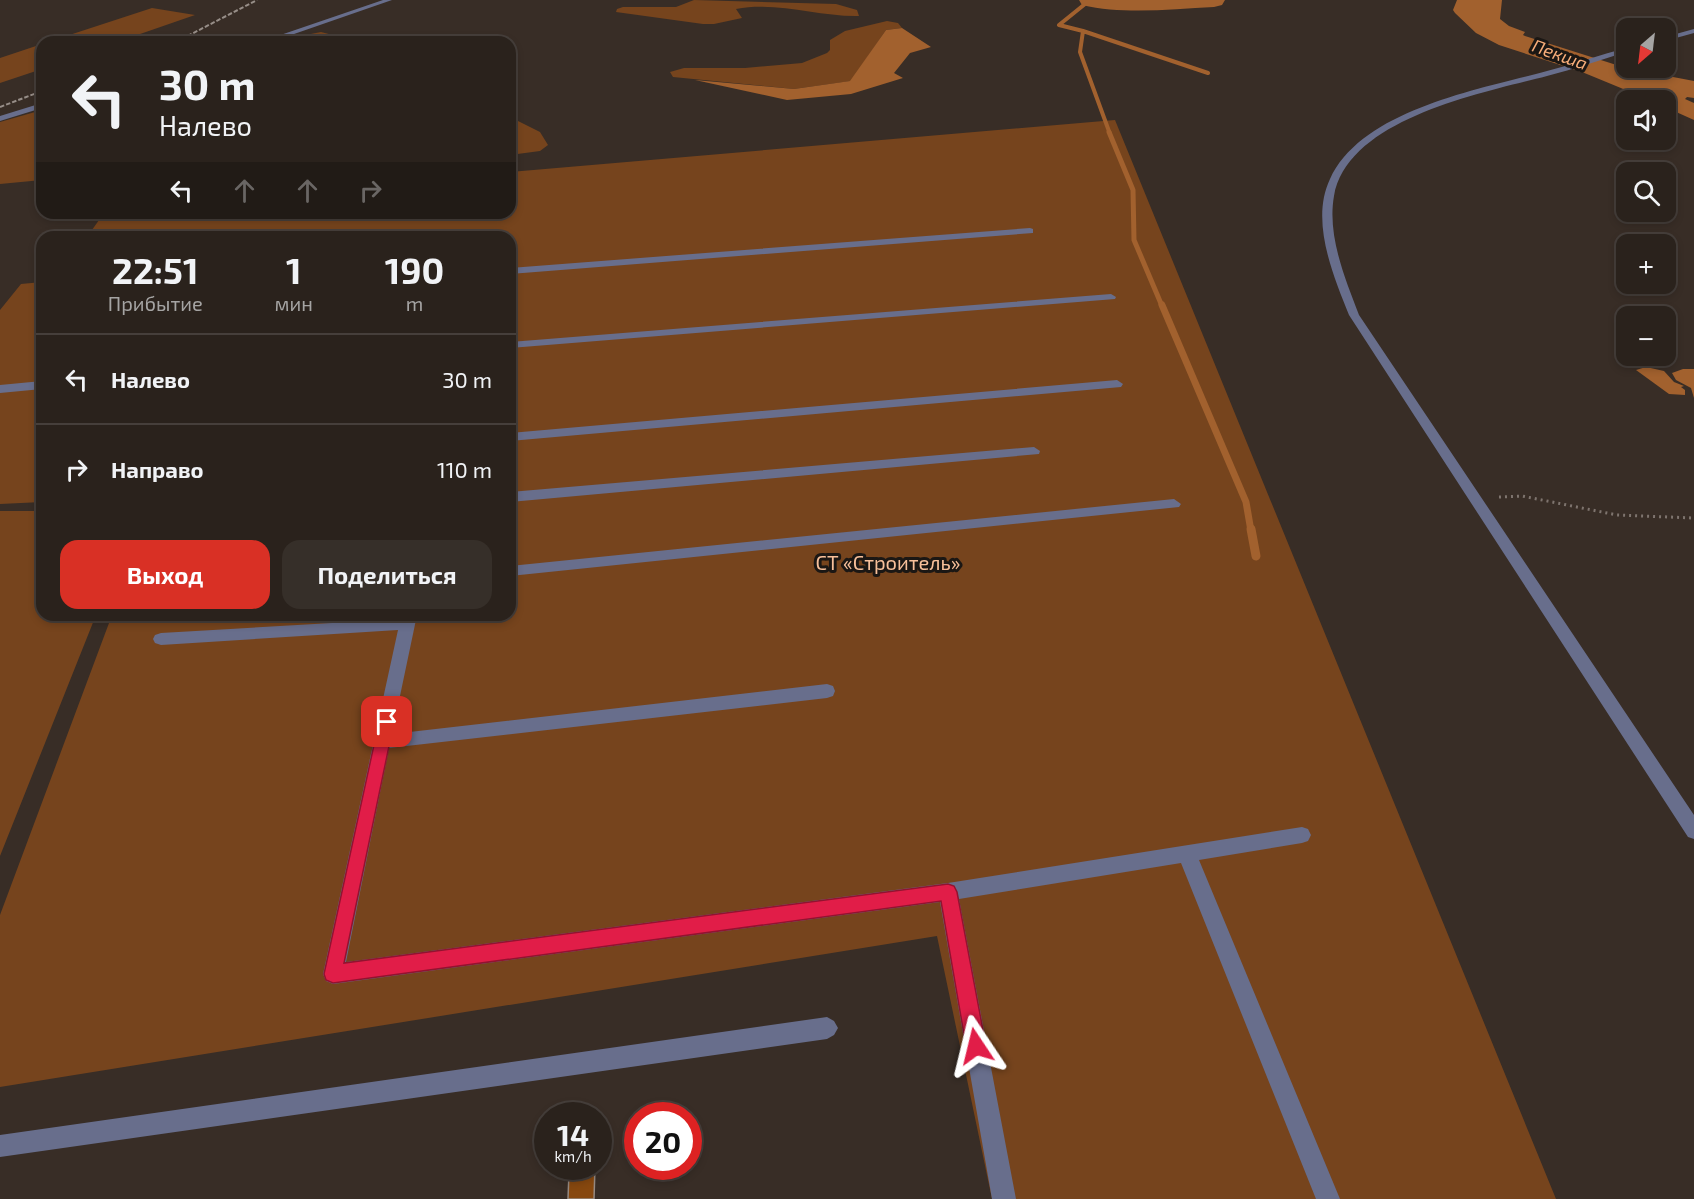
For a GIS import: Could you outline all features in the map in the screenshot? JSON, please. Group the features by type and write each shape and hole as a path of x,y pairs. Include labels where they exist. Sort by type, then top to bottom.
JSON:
{"street":[{"path":"282,36 389,0"},
{"path":"1676,36 1694,31"},
{"path":"1616,53 1479,92 1404,118 1376,133 1350,153 1334,178 1328,203 1328,227 1339,275 1354,315 1694,831"},
{"path":"0,119 36,107"},
{"path":"516,271 1030,231"},
{"path":"516,345 1111,297"},
{"path":"516,436 1117,384"},
{"path":"0,389 36,386"},
{"path":"516,496 1034,451"},
{"path":"516,570 1174,504"},
{"path":"161,639 384,621"},
{"path":"409,621 333,974 948,892 1302,835"},
{"path":"382,742 827,691"},
{"path":"1187,854 1328,1199"},
{"path":"948,892 1004,1199"},
{"path":"0,1146 827,1028"}],"path":[{"path":"1475,498 1522,496 1617,515 1694,518"}],"green space":[{"path":"694,0 836,4 857,10 859,16 751,7 736,9 742,18 703,24 616,12 617,9 623,7 676,7"},
{"path":"152,8 195,15 134,36 66,36"},
{"path":"887,21 898,23 902,28 886,30 851,81 794,89 673,77 670,72 684,68 745,68 802,63 827,53 830,50 830,40 845,31"},
{"path":"321,32 337,36 301,36"},
{"path":"36,46 36,71 0,83 0,58"},
{"path":"36,112 36,181 0,184 0,122"},
{"path":"516,120 540,132 548,145 540,151 516,154"},
{"name":"СТ «Строитель»","path":"1115,120 1556,1199 992,1199 937,936 0,1087 0,915 110,621 516,621 516,231 91,231 100,219 516,219 516,171"},
{"path":"36,283 36,502 0,504 0,310 21,284"},
{"path":"0,511 36,511 36,621 94,621 0,856"}],"water":[{"path":"1457,0 1502,0 1500,19 1509,26 1525,32 1523,35 1525,36 1616,65 1616,78 1676,78 1694,81 1694,98 1685,99 1694,103 1694,120 1676,112 1676,90 1626,90 1582,72 1499,45 1476,33 1453,10"},
{"path":"902,28 931,47 910,53 894,73 903,78 851,94 787,100 695,80 794,89 850,81 886,30"},
{"path":"1646,367 1664,371 1674,382 1684,386 1681,387 1685,390 1685,395 1669,394 1636,370"},
{"path":"1683,369 1694,369 1694,398 1691,388 1676,380 1672,373"}],"building":[{"path":"569,1180 595,1180 594,1199 568,1199"}],"waterway":[{"path":"1083,31 1059,25 1090,0"},
{"name":"Пекша","path":"1090,0 1126,4 1214,0"},
{"path":"1083,31 1208,73"},
{"path":"1083,31 1080,52 1110,134"},
{"path":"1109,132 1133,190 1134,240 1162,306"},
{"path":"1162,305 1246,502 1251,531"},
{"path":"1251,529 1256,556"}],"railway":[{"path":"188,36 257,0"},
{"path":"0,107 36,93"}],"route":[{"path":"387,722 333,974 948,892 976,1046"}]}
